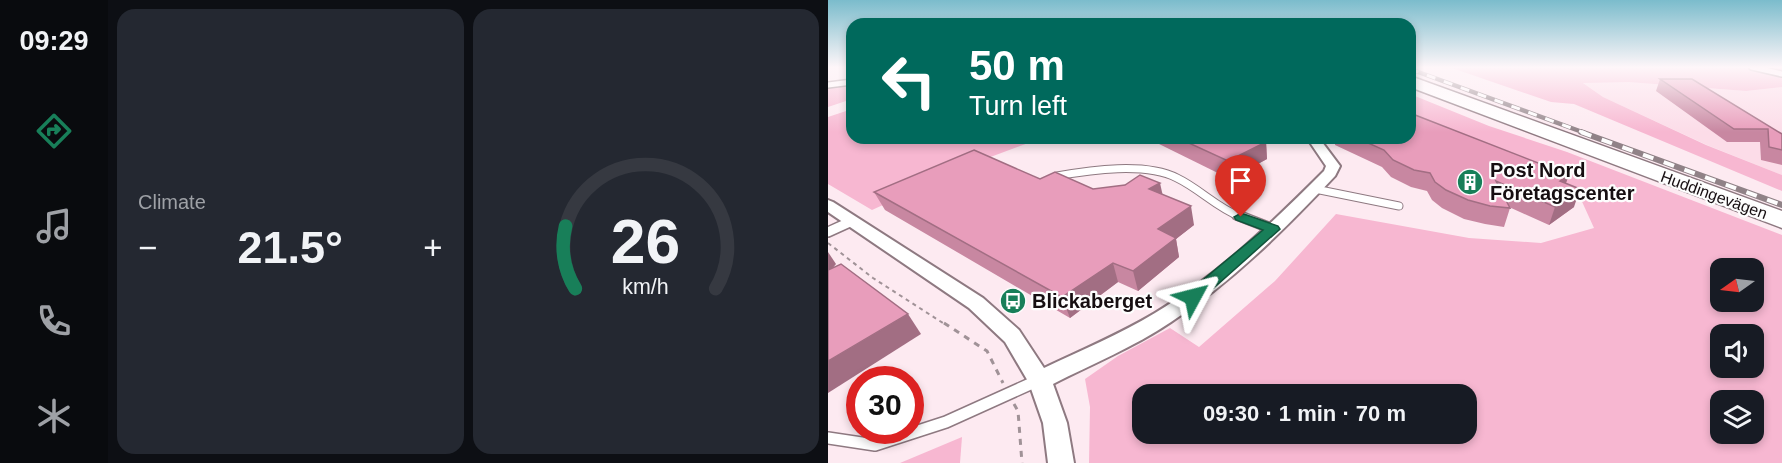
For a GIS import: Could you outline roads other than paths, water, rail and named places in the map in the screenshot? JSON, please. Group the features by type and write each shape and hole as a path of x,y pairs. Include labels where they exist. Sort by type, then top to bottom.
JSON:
{"main road":[{"name":"Huddingevägen","path":"1430,89 1782,220"}],"street":[{"path":"1040,380 1177,309 1209,285 1273,229 1330,173 1333,166 1317,144"},
{"path":"828,205 850,222 976,303 1012,336 1040,380 1055,423 1061,463"}],"lane":[{"path":"1057,176 1101,168 1157,172 1177,178 1225,211 1273,229"},
{"path":"1315,189 1400,206"},
{"path":"828,232 850,222"},
{"path":"828,438 875,446 946,422 1040,380"}],"railway":[{"path":"1464,89 1585,133"},
{"path":"1581,132 1782,205"}],"place":[{"name":"Post Nord Företagscenter","path":"1470,182"},
{"name":"Blickaberget","path":"1013,301"}]}
